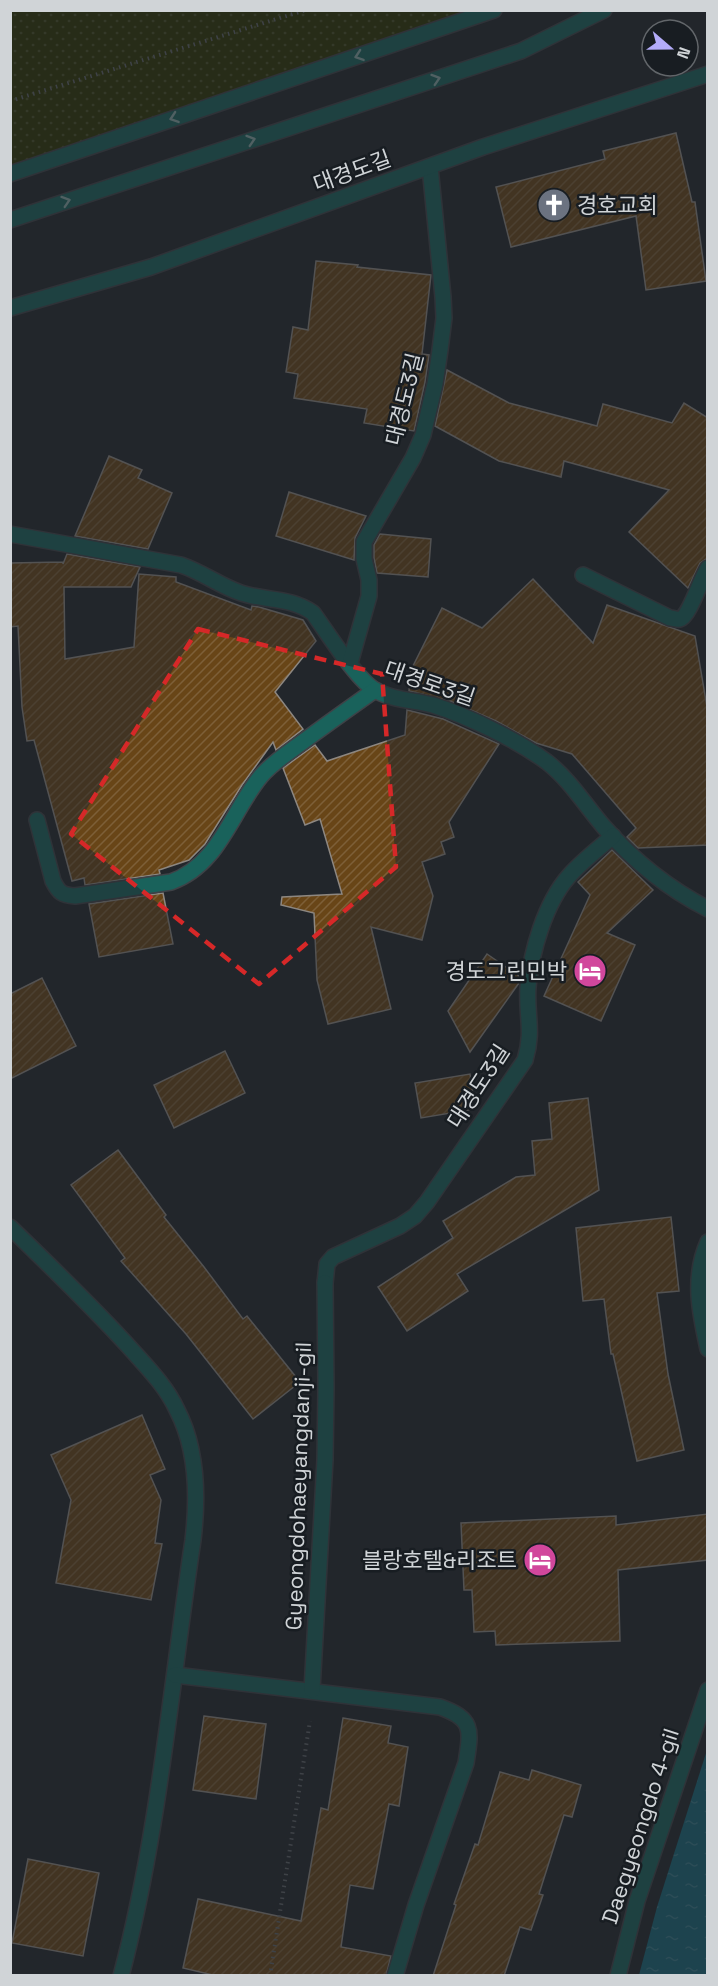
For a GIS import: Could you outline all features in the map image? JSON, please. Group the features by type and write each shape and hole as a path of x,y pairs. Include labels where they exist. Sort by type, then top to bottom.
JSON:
{"street":[{"path":"10,174 494,10"},
{"path":"10,220 521,51 604,10"},
{"name":"대경도길","path":"10,308 151,267 483,147 708,74"},
{"name":"대경도3길","path":"350,663 369,596 364,542 423,435 436,373 444,318 429,167"},
{"name":"대경로3길","path":"10,534 181,565 239,593 293,602 313,613 363,681 375,690 386,696 426,704 461,715 528,750 563,776 613,836 646,868 708,909"},
{"path":"583,575 670,618 681,619 687,615 701,577 708,568"},
{"path":"38,820 53,881 57,890 63,895 75,896 117,890 171,882 182,878 192,872 216,847 261,776 284,755 375,690"},
{"name":"대경도3길","path":"325,1283 327,1264 333,1257 400,1226 415,1216 428,1202 525,1059 530,1045 531,1031 528,988 532,959 549,908 560,886 613,836"},
{"path":"10,1227 91,1307 155,1377 178,1410 186,1430 194,1475 196,1520 175,1675 141,1895 122,1976"},
{"path":"708,1242 703,1252 698,1279 698,1298 708,1349"},
{"name":"Gyeongdohaeyangdanji-gil","path":"312,1690 325,1460 325,1283"},
{"path":"175,1675 440,1707 464,1719 468,1728 469,1741 465,1763 416,1905 395,1976"},
{"name":"Daegyeongdo 4-gil","path":"618,1976 637,1901 708,1690"}],"path":[{"path":"10,101 306,10"},
{"path":"270,1976 309,1736 312,1690"}],"highlighted area":[{"path":"198,629 382,674 396,867 259,984 71,834"}],"green space":[{"path":"10,11 494,11 11,174"}],"water":[{"path":"707,1750 707,1975 639,1975 657,1907"}],"building":[{"path":"676,133 692,202 695,202 706,281 646,290 636,216 511,247 496,187 605,159 603,151"},
{"path":"316,261 431,275 422,354 429,355 414,431 364,423 367,409 294,398 298,374 286,372 293,327 308,330"},
{"path":"447,370 509,403 597,426 603,404 672,423 684,403 708,418 708,558 700,563 688,588 629,532 669,490 564,461 561,477 499,461 435,426"},
{"path":"109,456 142,470 138,478 172,493 148,549 75,536"},
{"path":"289,492 366,516 355,538 354,560 276,536"},
{"path":"380,534 431,539 428,577 377,573 374,545"},
{"path":"67,554 140,567 131,587 64,587 65,659 134,647 139,574 176,577 176,582 251,610 252,606 259,607 303,620 316,641 275,692 303,729 276,750 273,742 242,785 205,844 189,860 159,870 160,874 85,885 84,878 72,881 34,740 27,741 22,707 18,626 10,627 10,563 63,562 63,564"},
{"path":"533,579 593,643 607,605 695,636 708,713 708,845 638,848 627,837 636,828 572,754 536,743 496,721 450,701 409,691 411,670 442,608 482,628"},
{"path":"407,710 443,719 499,744 449,822 454,837 441,842 445,854 422,862 433,896 422,940 371,927 391,1009 328,1024 317,980 314,913 281,905 282,897 342,894 320,819 305,825 283,768 315,745 327,761 405,735"},
{"path":"612,850 653,890 607,933 635,945 601,1021 544,996 590,895 578,882"},
{"path":"163,893 173,944 99,957 89,904"},
{"path":"487,954 519,976 519,983 470,1052 448,1011"},
{"path":"42,978 76,1046 10,1079 10,994"},
{"path":"225,1051 245,1093 174,1128 154,1085"},
{"path":"470,1074 475,1109 421,1118 415,1083"},
{"path":"588,1098 599,1190 457,1274 468,1291 407,1331 378,1287 453,1238 443,1221 516,1177 535,1175 532,1141 552,1139 549,1103"},
{"path":"118,1150 166,1215 164,1217 243,1319 247,1316 300,1382 253,1419 186,1334 121,1261 125,1258 71,1185"},
{"path":"671,1217 679,1291 657,1293 668,1374 684,1450 637,1461 613,1354 611,1354 604,1299 583,1301 576,1228"},
{"path":"142,1415 165,1469 150,1475 161,1500 155,1543 162,1544 151,1600 56,1583 71,1500 51,1455"},
{"name":"블랑호텔&리조트","path":"708,1514 708,1560 618,1570 620,1641 496,1645 495,1631 474,1632 472,1590 464,1590 461,1523 616,1516 616,1525"},
{"path":"204,1716 266,1724 256,1799 193,1790"},
{"path":"343,1718 391,1726 388,1743 408,1747 399,1806 389,1804 373,1889 350,1885 341,1947 391,1956 386,1976 217,1976 183,1968 198,1899 301,1921 321,1808 328,1810"},
{"path":"532,1770 581,1785 572,1817 564,1815 539,1894 543,1895 531,1930 520,1927 504,1976 433,1976 456,1905 454,1904 475,1844 478,1845 500,1772 529,1780"},
{"path":"28,1859 99,1873 83,1956 12,1943"}],"place":[{"name":"경호교회","path":"554,205"},
{"name":"경도그린민박","path":"590,971"},
{"name":"블랑호텔&리조트","path":"540,1560"}]}
